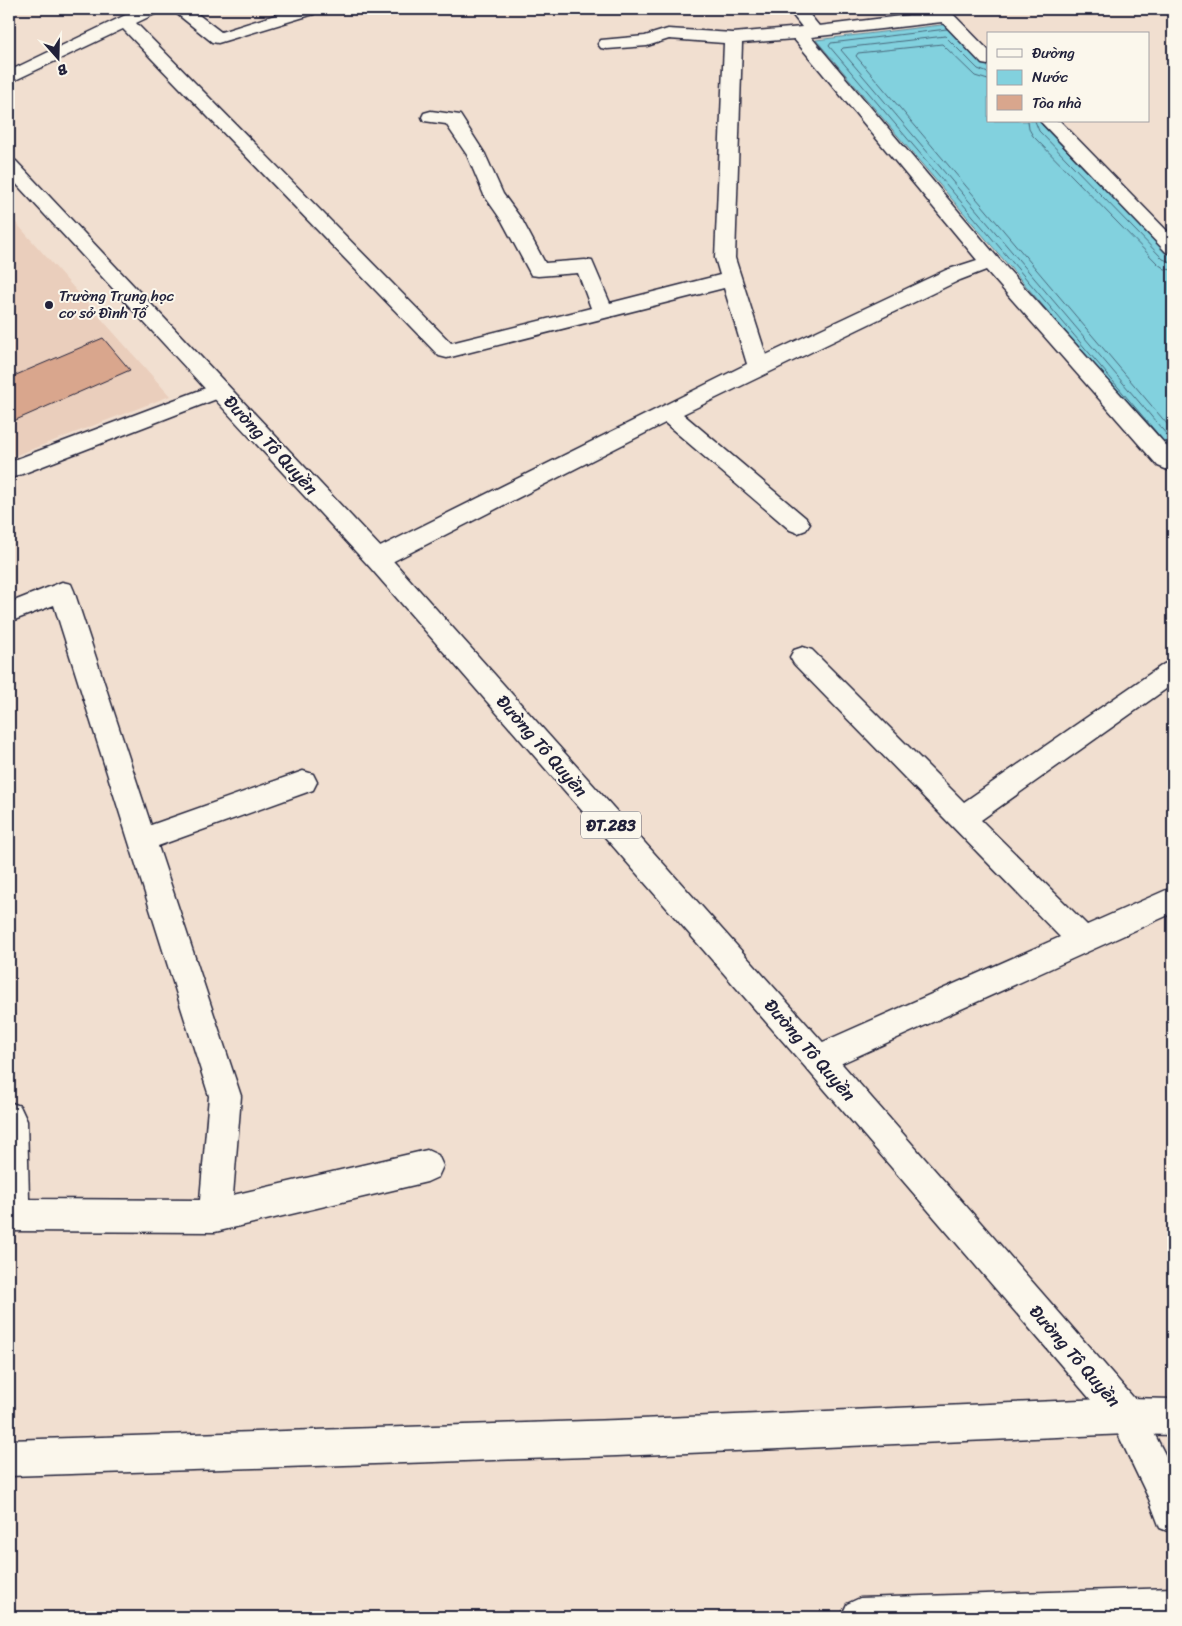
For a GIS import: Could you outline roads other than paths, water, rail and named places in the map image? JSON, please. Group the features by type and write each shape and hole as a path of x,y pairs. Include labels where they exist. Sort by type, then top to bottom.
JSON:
{"street":[{"path":"9,78 151,9"},
{"path":"180,9 218,38 308,10"},
{"path":"796,9 828,71 990,262 1166,460 1173,464"},
{"path":"607,44 647,41 668,34 733,38 807,32 942,12 987,59"},
{"path":"125,22 447,351 732,279"},
{"path":"733,38 726,258 760,367"},
{"path":"431,117 453,119 476,154 494,195 512,220 538,270 585,266 603,312"},
{"path":"1050,122 1173,248"},
{"name":"Đường Tô Quyền","path":"9,165 378,560 818,1059 1126,1416 1165,1492 1173,1514"},
{"path":"378,560 667,412 953,275 990,262"},
{"path":"9,471 219,390"},
{"path":"667,412 798,524"},
{"path":"9,613 62,591 225,1096 215,1216"},
{"path":"803,657 1083,941"},
{"path":"962,818 1173,671"},
{"path":"143,840 302,782"},
{"path":"818,1059 1173,900"},
{"path":"9,1117 11,1215 215,1216 426,1166"},
{"path":"9,1458 617,1438 1126,1416 1173,1417"},
{"path":"860,1617 1173,1607"}],"water":[{"path":"950,24 987,62 987,122 1046,122 1173,253 1173,458 816,40"}],"place":[{"name":"Trường Trung học cơ sở Đình Tổ","path":"49,305"}]}
